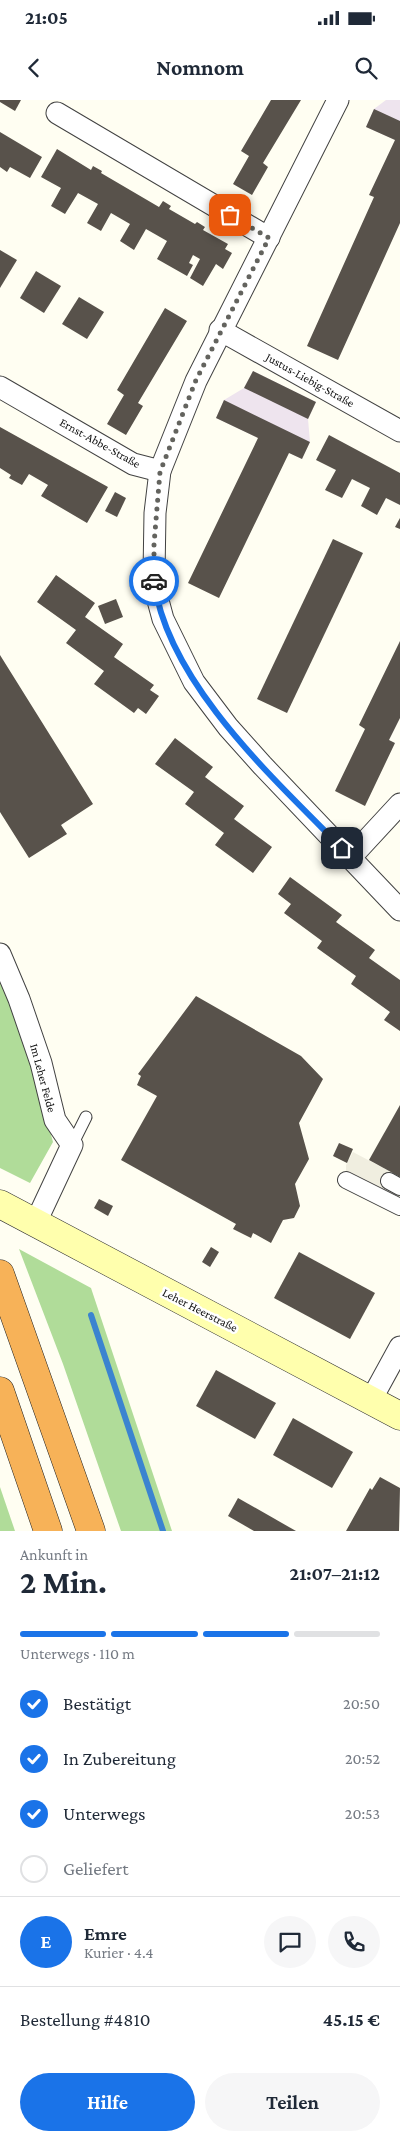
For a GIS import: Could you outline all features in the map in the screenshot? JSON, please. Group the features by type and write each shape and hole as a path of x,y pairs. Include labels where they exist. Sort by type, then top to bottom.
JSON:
{"highway":[{"path":"0,1274 91,1531"},
{"path":"0,1391 48,1531"}],"main road":[{"name":"Leher Heerstraße","path":"0,1204 400,1416"}],"street":[{"path":"338,100 196,380 160,472 154,544 156,593 163,619 191,678 228,726 400,910"},
{"path":"58,113 269,238"},
{"name":"Justus-Liebig-Straße","path":"220,330 400,431"},
{"name":"Ernst-Abbe-Straße","path":"0,387 133,464 160,472"},
{"path":"351,857 400,804"},
{"name":"Im Leher Felde","path":"0,954 19,998 41,1063 54,1120 72,1145"},
{"path":"35,1224 72,1145"},
{"path":"346,1180 400,1207"},
{"path":"371,1400 400,1347"}],"lane":[{"path":"72,1145 86,1117"}],"shaded area":[{"path":"386,100 400,100 400,142 366,127 374,109"},
{"path":"253,371 316,402 308,419 310,442 302,459 216,418 224,400 244,388"},
{"path":"353,1152 400,1177 400,1216 346,1187 346,1165"}],"green space":[{"path":"0,969 39,1072 44,1109 53,1142 30,1183 0,1168"},
{"path":"19,1249 91,1288 172,1531 121,1531 63,1364"},
{"path":"0,1487 15,1531 0,1531"}],"building":[{"path":"0,100 21,100 15,111 0,102"},
{"path":"271,100 301,100 263,163 268,167 252,195 233,184 249,156 241,151"},
{"path":"374,109 400,121 400,223 338,360 307,346 374,197 369,195 395,140 366,127"},
{"path":"0,132 42,157 30,178 10,167 7,172 0,167"},
{"path":"57,149 91,170 93,166 102,171 101,173 159,207 163,201 171,206 169,209 195,224 197,222 205,227 203,230 228,244 225,249 232,253 223,269 216,264 203,286 190,278 200,259 193,255 189,263 193,265 187,276 157,259 167,241 146,229 134,250 120,241 130,224 111,213 101,231 87,223 98,204 78,193 65,214 51,206 61,188 41,177"},
{"path":"0,250 17,260 0,288"},
{"path":"36,271 61,286 44,313 20,298"},
{"path":"79,297 104,312 87,339 62,324"},
{"path":"165,308 187,321 138,403 143,406 126,435 107,424 124,395 117,390"},
{"path":"253,371 316,402 308,419 244,388"},
{"path":"224,400 310,442 302,459 289,453 219,598 188,583 258,438 216,418"},
{"path":"0,427 108,487 87,523 41,496 48,485 29,474 22,485 9,478 11,475 0,468"},
{"path":"329,435 400,473 400,505 386,498 377,515 361,506 370,488 352,479 342,498 325,490 336,470 316,460"},
{"path":"115,492 126,498 117,517 105,511"},
{"path":"400,518 400,529 395,527"},
{"path":"333,539 363,553 287,713 257,699"},
{"path":"56,575 95,603 85,617 123,644 114,657 154,685 150,690 159,696 146,714 138,708 134,713 94,684 104,671 66,643 76,630 37,602"},
{"path":"116,599 123,617 105,624 98,606"},
{"path":"400,641 400,718 389,740 395,743 365,806 335,791 365,729 359,725"},
{"path":"0,655 93,804 61,825 67,834 29,858 0,812"},
{"path":"175,738 213,767 205,777 244,806 234,819 272,847 253,873 215,845 224,833 185,804 194,792 155,764"},
{"path":"290,877 342,915 336,922 375,950 369,958 400,980 400,1031 384,1020 390,1012 351,984 356,976 317,948 322,941 284,913 291,904 278,894"},
{"path":"196,996 301,1056 323,1079 299,1123 309,1159 295,1184 300,1206 294,1218 283,1220 271,1243 253,1233 251,1238 233,1229 236,1224 121,1160 157,1096 137,1085 141,1076 138,1074"},
{"path":"400,1105 400,1177 369,1160"},
{"path":"339,1143 353,1149 347,1163 333,1156"},
{"path":"99,1199 113,1206 108,1216 94,1208"},
{"path":"211,1247 219,1252 210,1267 202,1262"},
{"path":"299,1252 375,1293 350,1339 274,1298"},
{"path":"216,1370 276,1403 255,1439 196,1406"},
{"path":"293,1418 353,1452 332,1488 273,1455"},
{"path":"380,1477 400,1488 399,1531 346,1531 370,1488 372,1490"},
{"path":"238,1498 296,1531 254,1531 228,1516"}],"waterway":[{"path":"91,1315 163,1531"}],"way so far":[{"path":"154,581 154,544 160,472 196,380 220,330 269,238 230,215"}],"route":[{"path":"154,581 163,619 191,678 228,726 262,765 342,848"}]}
